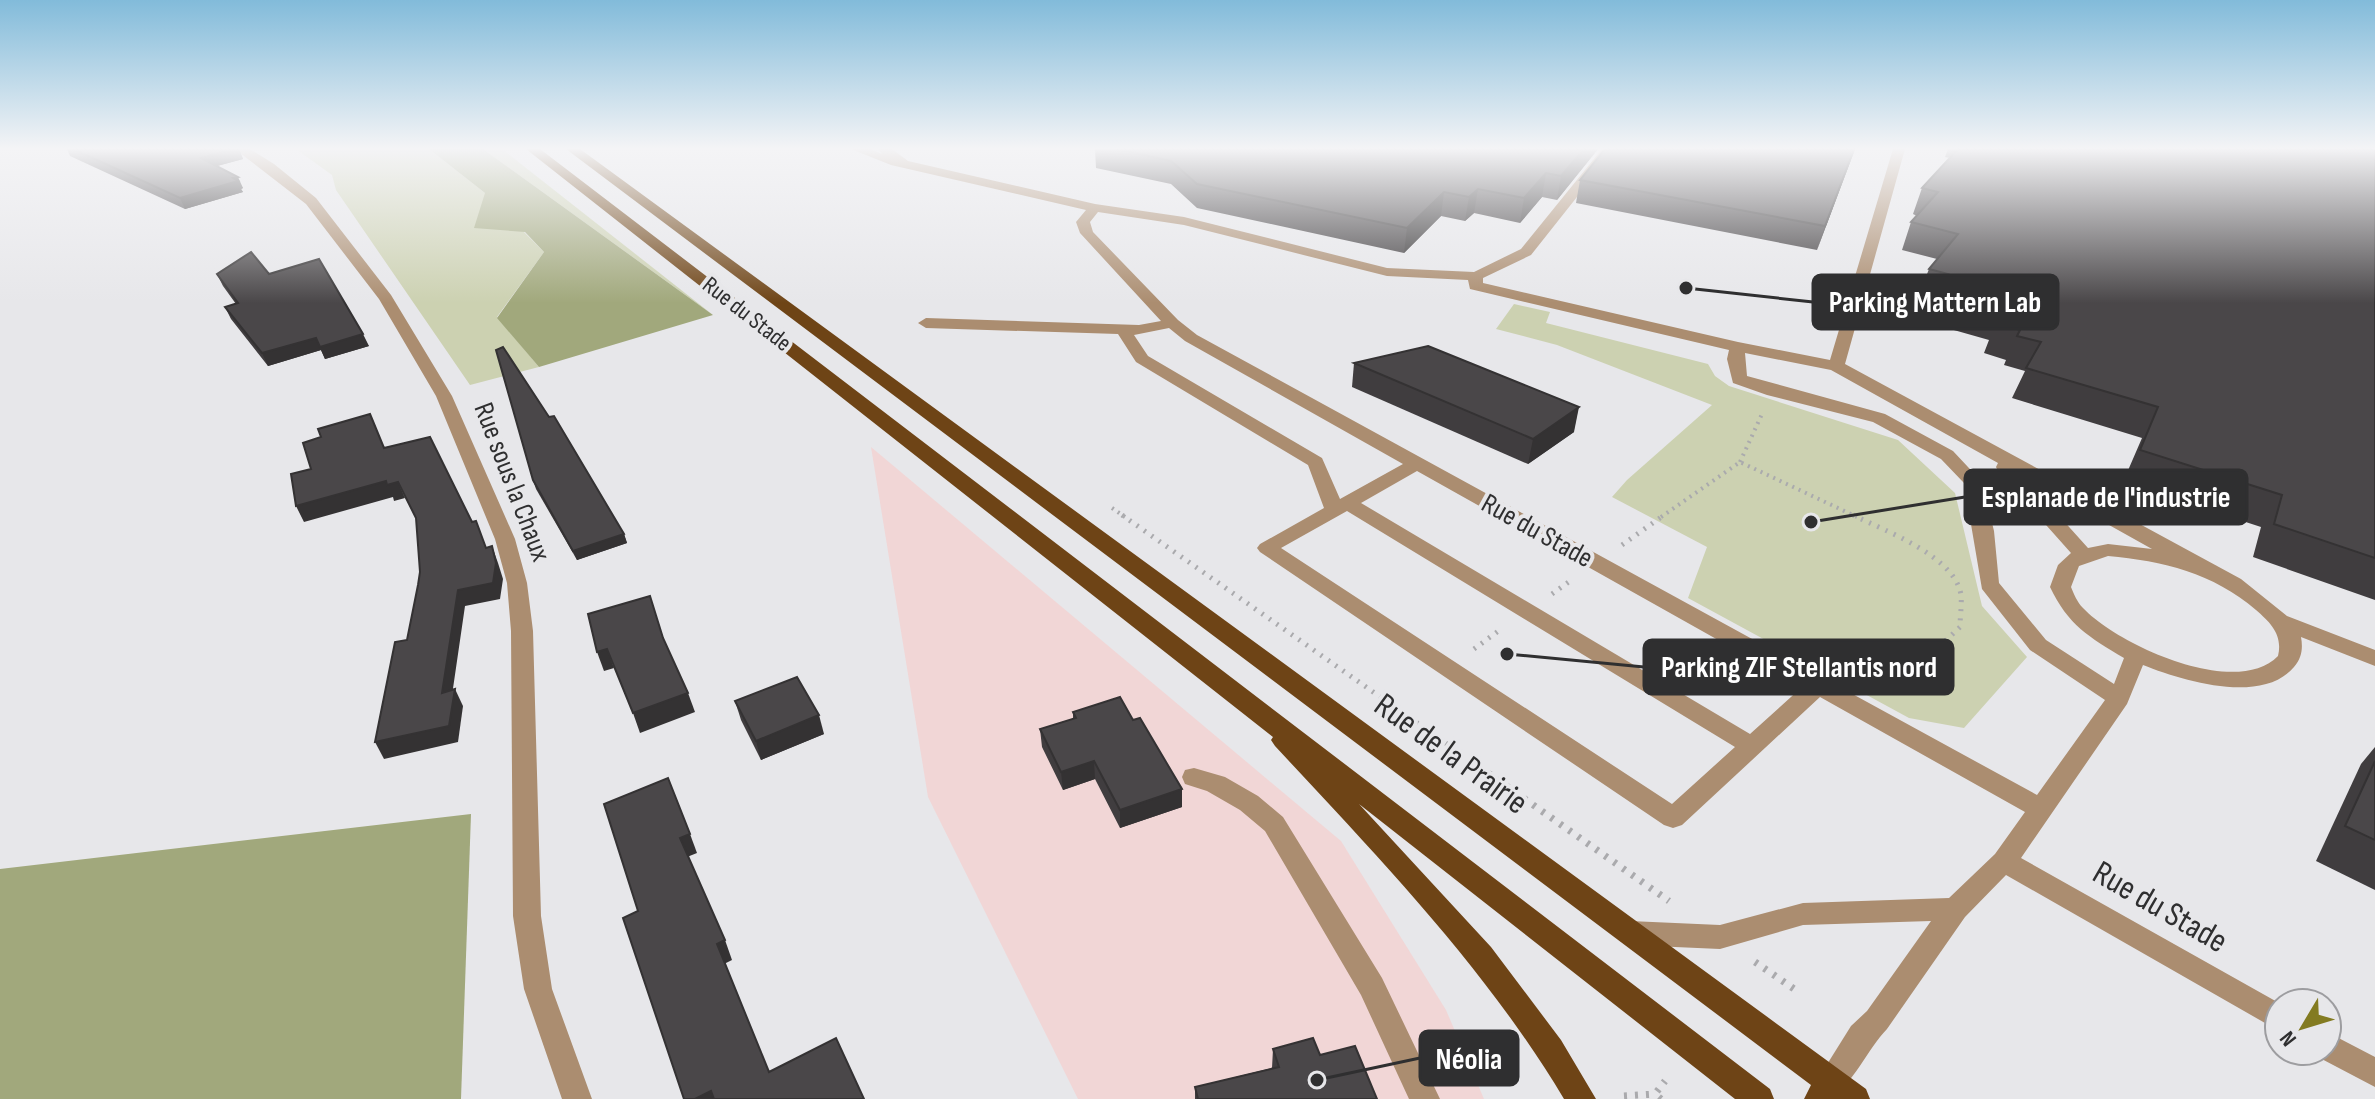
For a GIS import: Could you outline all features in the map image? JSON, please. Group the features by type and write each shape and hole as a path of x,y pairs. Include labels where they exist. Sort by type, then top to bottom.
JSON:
{"main road":[{"name":"Rue du Stade","path":"599,200 1242,697"},
{"name":"Rue du Stade","path":"641,200 1002,470"},
{"name":"Rue de la Prairie","path":"1002,470 1630,933 1835,1093"},
{"path":"1242,697 1462,932 1564,1069 1581,1099"},
{"path":"1242,697 1759,1099"}],"street":[{"name":"Rue sous la Chaux","path":"310,200 386,298 444,396 505,539 517,583 522,631 527,916 538,989 577,1099"},
{"path":"1062,200 1184,221 1387,272 1476,276 1526,252 1568,200"},
{"path":"1836,366 1884,200"},
{"name":"Rue du Stade","path":"1095,208 1083,222 1087,233 1172,323 1191,338 2041,809"},
{"path":"1476,276 1475,286 1520,298 1836,366 1995,455 2202,568 2259,600 2280,621 2291,642 2289,659 2274,673 2248,679 2213,678 2174,670 2136,656 2103,638 2079,618 2065,598 2061,580 2068,565 2083,555 2108,550 2137,552 2202,568"},
{"path":"926,323 1139,330 1172,323"},
{"path":"1123,330 1142,359 1316,462 1342,506 1752,746"},
{"path":"1738,347 1735,359 1739,379 1773,391 1879,418 1947,455 1973,482 1984,531 1989,584 2038,645 2119,698"},
{"path":"1995,455 2083,555"},
{"path":"1416,464 1267,548 1673,818 1817,686"},
{"path":"2280,621 2375,658"},
{"path":"1835,1093 1861,1035 1877,1020 1955,909 2004,861 2119,698 2136,656"},
{"path":"1194,777 1216,784 1274,824 1372,987 1425,1099"},
{"name":"Rue du Stade","path":"2004,861 2263,1009"},
{"path":"1630,933 1720,937 1803,914 1955,909"},
{"path":"2343,1055 2375,1073"}],"path":[{"path":"1619,547 1740,462 1773,391"},
{"path":"1740,462 1903,539 1944,564 1961,593 1960,627 1891,693"},
{"path":"1110,506 1678,907"},
{"path":"1743,953 1797,991"},
{"path":"1624,1096 1658,1096 1665,1081"}],"shaded area":[{"path":"871,447 1341,841 1446,1010 1484,1099 1078,1099 928,797"}],"green space":[{"path":"343,200 492,200 544,252 497,317 539,367 470,385"},
{"path":"483,200 554,200 713,315 539,367 497,318 544,252 525,232 474,228"},
{"path":"554,200 567,200 713,315"},
{"path":"1514,304 1550,312 1546,323 1708,364 1715,376 1729,386 1898,440 1955,493 1982,606 2027,657 1964,728 1909,718 1688,598 1707,547 1612,497 1712,405 1557,345 1496,329"},
{"path":"471,814 461,1099 0,1099 0,869"}],"building":[{"path":"1275,200 1435,200 1407,228"},
{"path":"1688,200 1835,200 1825,226"},
{"path":"1931,200 2375,200 2375,558 2274,524 2282,495 2140,450 2158,407 2026,368 2041,342 2017,336 2020,330 1996,323 2004,312 1933,292 1948,274 1929,269 1958,234 1911,222"},
{"path":"251,252 269,274 319,259 363,334 320,347 316,338 262,353 225,307 238,303 217,274"},
{"path":"1428,346 1579,407 1533,439 1354,363"},
{"path":"503,347 549,417 554,416 624,534 573,551 533,480 496,350"},
{"path":"370,414 384,448 430,437 472,522 476,521 486,548 492,546 496,563 493,583 458,590 442,693 455,689 449,726 375,742 395,642 407,640 418,585 416,518 398,482 387,485 386,481 296,506 291,474 311,469 303,443 321,437 318,429"},
{"path":"650,596 663,638 688,693 633,713 607,649 597,652 588,614"},
{"path":"797,677 819,715 756,741 735,701"},
{"path":"1120,697 1133,720 1140,718 1182,789 1120,810 1094,761 1061,772 1040,729 1076,718 1073,712"},
{"path":"2375,761 2375,840 2345,826"},
{"path":"668,778 690,834 680,838 725,940 717,944 769,1072 836,1038 864,1099 714,1099 711,1091 695,1099 684,1099 623,918 638,911 604,804"},
{"path":"1313,1038 1320,1055 1355,1046 1377,1099 1198,1099 1195,1087 1279,1067 1273,1049"}],"place":[{"name":"Parking Mattern Lab","path":"1686,288"},
{"name":"Esplanade de l'industrie","path":"1811,522"},
{"name":"Parking ZIF Stellantis nord","path":"1507,654"},
{"name":"Néolia","path":"1317,1080"}]}
